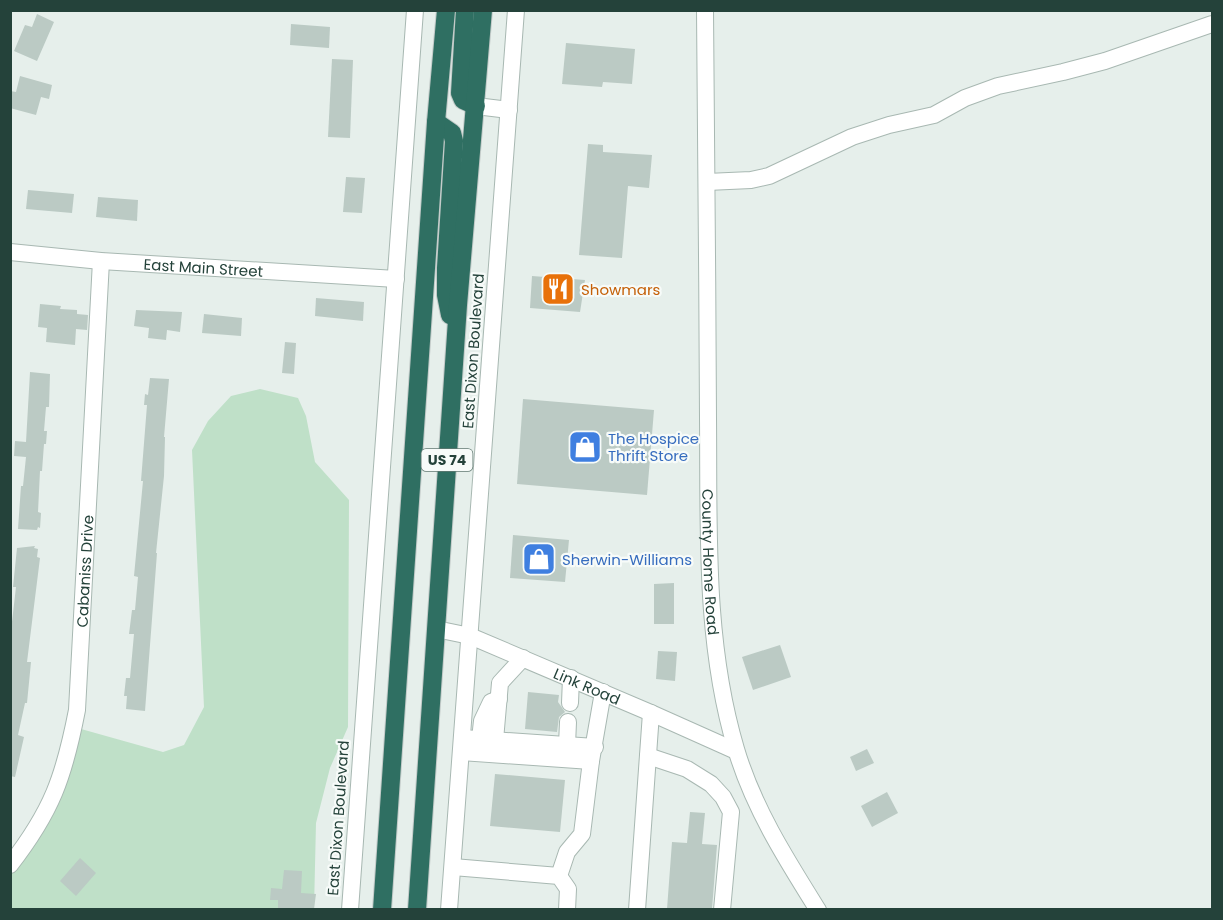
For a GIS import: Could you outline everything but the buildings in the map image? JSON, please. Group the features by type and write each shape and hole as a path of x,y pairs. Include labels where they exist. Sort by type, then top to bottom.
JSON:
{"highway":[{"name":"US 74","path":"382,909 436,122 446,10"},
{"path":"465,10 459,89 463,100 476,106"},
{"name":"East Dixon Boulevard","path":"417,909 455,337 483,10"},
{"path":"436,122 452,133 454,141 446,277 448,310 455,337"}],"street":[{"name":"East Dixon Boulevard","path":"350,909 415,10"},
{"name":"East Dixon Boulevard","path":"449,909 516,10"},
{"name":"County Home Road","path":"705,10 708,493 712,623 723,698 736,751 760,811 785,857 818,909"},
{"path":"707,182 751,180 769,176 852,137 889,125 934,115 965,98 998,86 1105,61 1212,24"},
{"path":"476,106 509,110"},
{"path":"407,120 436,122"},
{"name":"East Main Street","path":"10,252 101,261 396,279"},
{"name":"Cabaniss Drive","path":"10,865 44,818 58,788 77,710 101,261"},
{"name":"Link Road","path":"436,629 470,636 651,712 736,751"},
{"path":"488,740 499,699 500,683 523,658"},
{"path":"570,703 571,678"},
{"path":"559,876 567,852 582,834 603,692"},
{"path":"637,909 651,712"},
{"path":"567,745 568,722"},
{"path":"462,745 488,740 567,745 593,754"},
{"path":"462,745 593,754"},
{"path":"648,756 687,769 711,784 723,797 731,812 722,909"},
{"path":"731,812 760,811"},
{"path":"453,867 559,876"},
{"path":"559,876 568,889 567,909"}],"green space":[{"path":"260,389 298,398 306,416 315,462 349,500 348,727 330,768 316,823 314,909 11,909 10,865 31,838 74,727 163,752 184,745 204,707 192,450 208,421 231,396"}],"place":[{"name":"Showmars","path":"558,289"},
{"name":"The Hospice Thrift Store","path":"585,447"},
{"name":"Sherwin-Williams","path":"539,559"}]}
